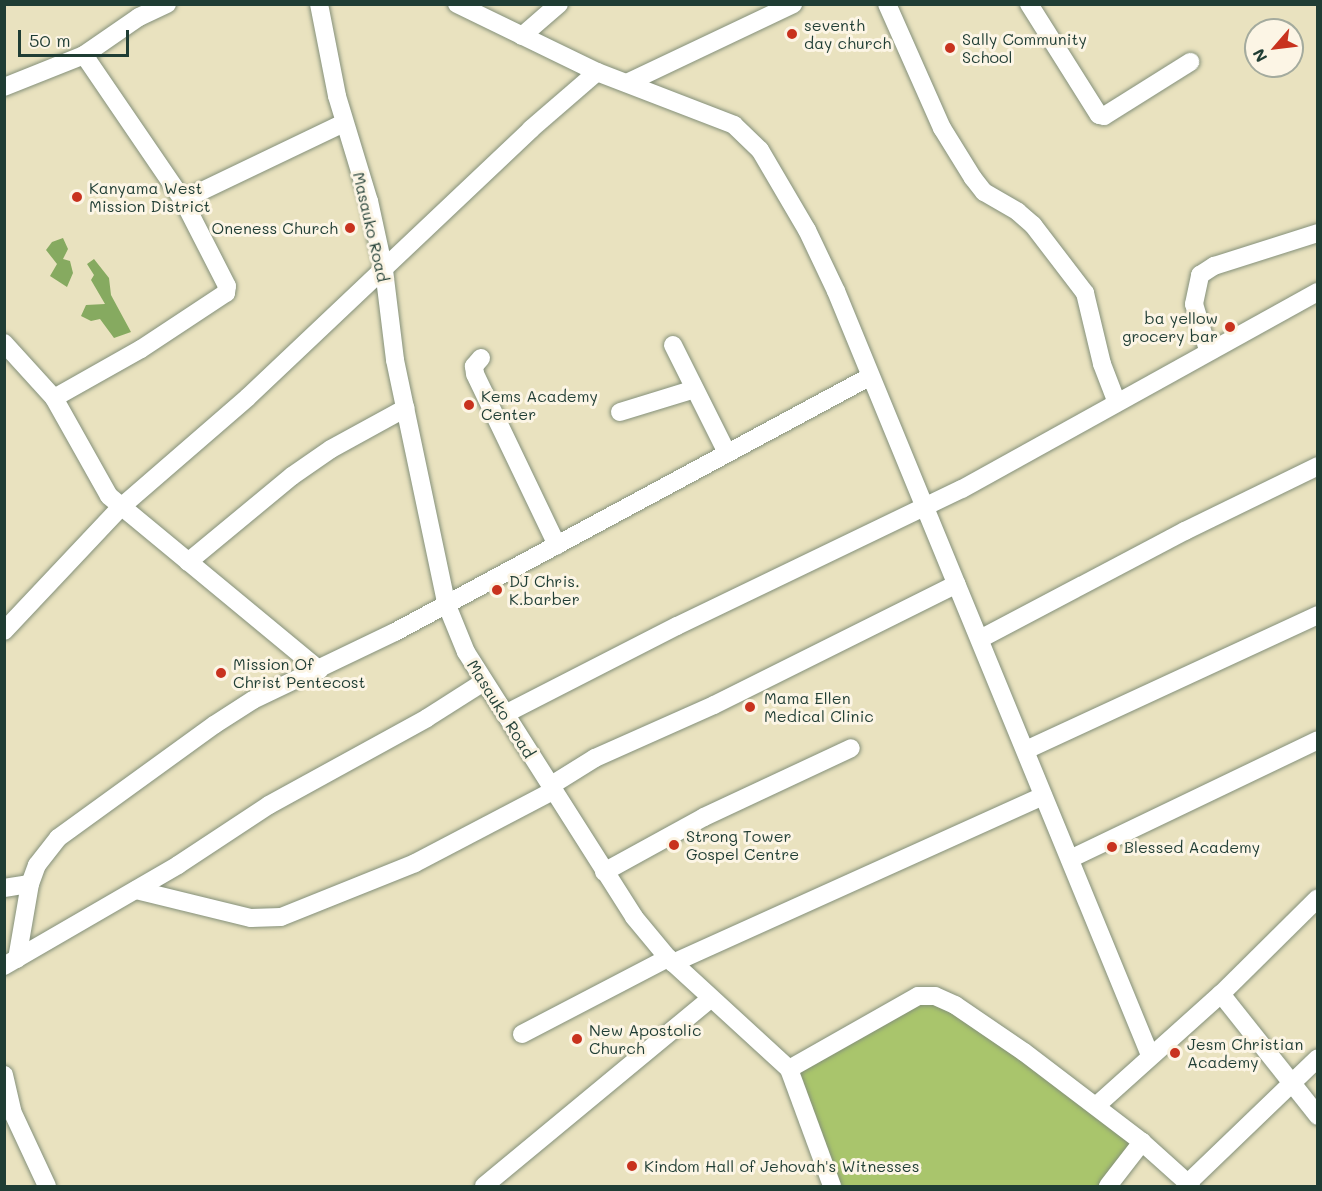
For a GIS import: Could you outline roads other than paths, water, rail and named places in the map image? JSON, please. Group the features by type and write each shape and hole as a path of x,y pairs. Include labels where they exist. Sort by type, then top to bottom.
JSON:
{"street":[{"path":"4,87 84,55 139,17 167,4"},
{"name":"Masauko Road","path":"319,4 344,123 369,201 384,270 386,312 446,603 482,683 505,714 604,872 670,961 789,1069 832,1186"},
{"path":"457,4 597,72 734,125 748,136 807,230 871,376 1150,1055"},
{"path":"522,36 559,4"},
{"path":"627,83 793,4"},
{"path":"887,4 942,128 973,178 984,192 1018,212 1033,225 1085,293 1102,364 1116,401"},
{"path":"1029,4 1099,116 1104,116 1190,62"},
{"path":"54,398 141,350 226,293 227,286 183,200 84,55"},
{"path":"4,631 120,508 384,270 531,129 597,72"},
{"path":"183,200 344,123"},
{"path":"1208,350 1194,304 1200,275 1214,266 1317,233"},
{"path":"505,714 994,472 1116,401 1317,292"},
{"path":"4,343 54,398 95,473 120,508 319,670"},
{"path":"673,345 727,453"},
{"path":"481,358 474,366 475,374 557,545"},
{"path":"11,962 30,884 37,865 58,838 253,699 319,670 871,376"},
{"path":"620,412 695,389"},
{"path":"188,562 292,476 331,449 406,408"},
{"path":"981,639 1185,531 1317,466"},
{"path":"136,890 251,918 280,917 416,863 551,788 596,758 714,705 957,584"},
{"path":"1026,750 1317,615"},
{"path":"11,962 136,890 269,805 427,718 482,683"},
{"path":"1070,859 1317,740"},
{"path":"604,872 705,817 851,748"},
{"path":"522,1034 670,961 1043,796"},
{"path":"4,888 30,884"},
{"path":"1096,1106 1150,1055 1221,994 1317,898"},
{"path":"1221,994 1317,1116"},
{"path":"789,1069 918,996 935,996 955,1005 1024,1052 1142,1142 1189,1185 1317,1058"},
{"path":"484,1186 710,999"},
{"path":"4,1075 8,1110 47,1186"},
{"path":"1108,1186 1142,1142"}],"place":[{"name":"seventh day church","path":"792,34"},
{"name":"Sally Community School","path":"950,48"},
{"name":"Kanyama West Mission District","path":"77,197"},
{"name":"Oneness Church","path":"350,228"},
{"name":"ba yellow grocery bar","path":"1230,327"},
{"name":"Kems Academy Center","path":"469,405"},
{"name":"DJ Chris. K.barber","path":"497,590"},
{"name":"Mission Of Christ Pentecost","path":"221,673"},
{"name":"Mama Ellen Medical Clinic","path":"750,707"},
{"name":"Strong Tower Gospel Centre","path":"674,845"},
{"name":"Blessed Academy","path":"1112,847"},
{"name":"New Apostolic Church","path":"577,1039"},
{"name":"Jesm Christian Academy","path":"1175,1053"},
{"name":"Kindom Hall of Jehovah's Witnesses","path":"632,1166"}]}
